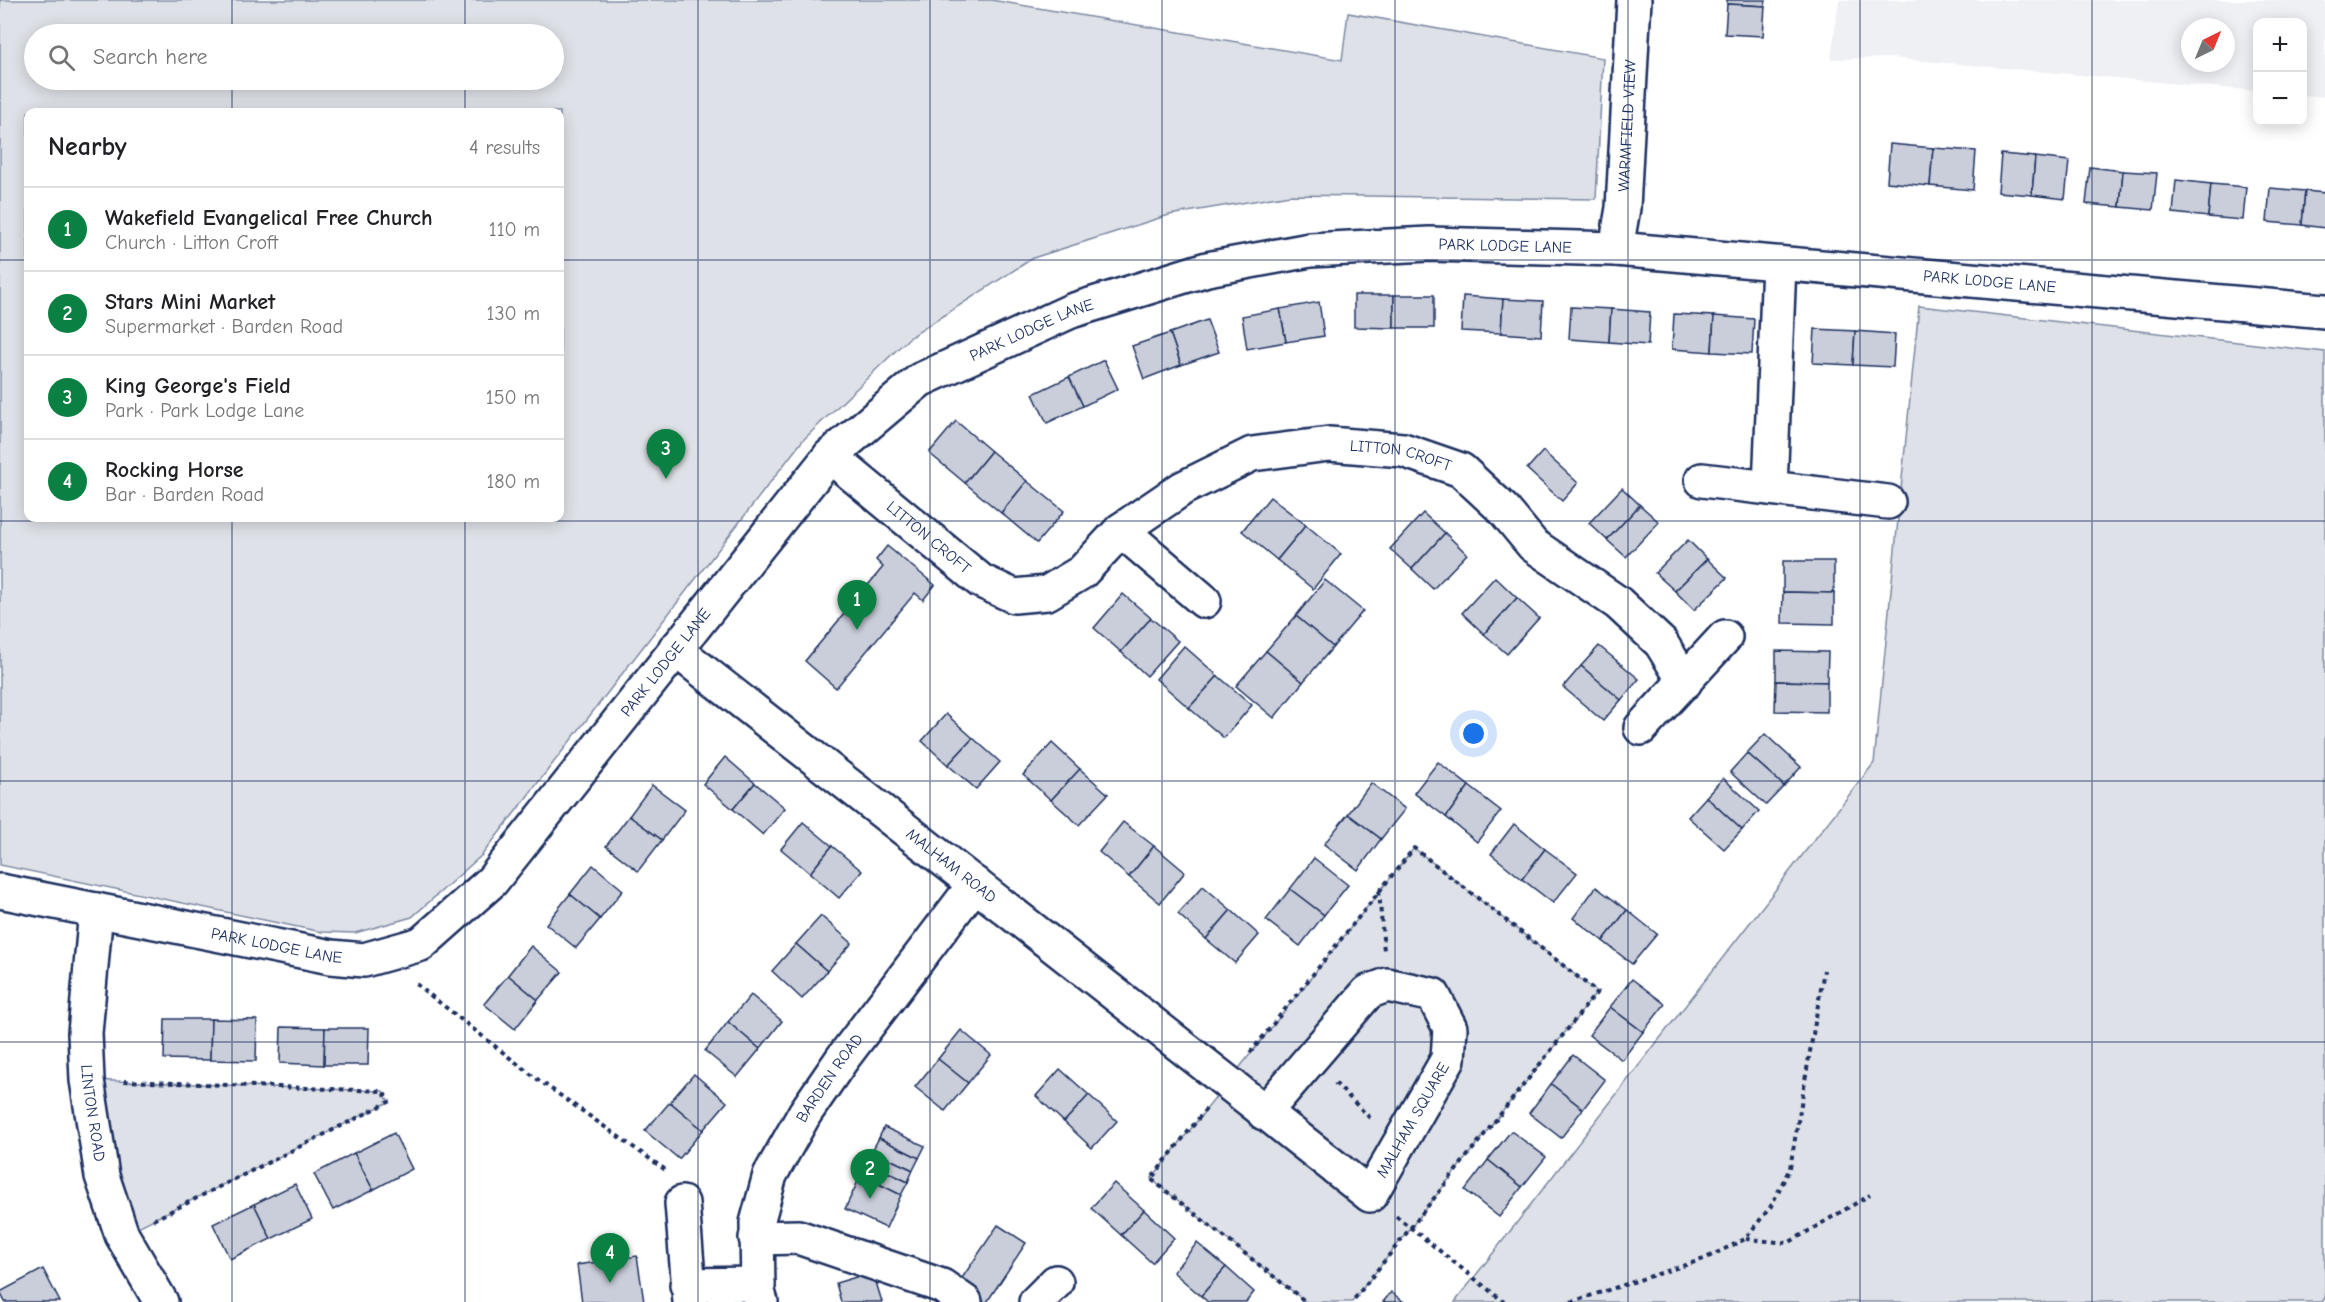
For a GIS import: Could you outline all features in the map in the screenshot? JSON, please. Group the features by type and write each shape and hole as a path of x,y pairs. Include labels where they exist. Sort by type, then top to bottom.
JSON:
{"street":[{"name":"WARMFIELD VIEW","path":"1616,249 1623,208 1634,0"},
{"name":"PARK LODGE LANE","path":"0,891 331,957 364,960 421,944 492,881 830,456 920,380 1071,311 1207,269 1310,250 1429,244 1616,249 2325,311"},
{"path":"1770,488 1779,264"},
{"name":"LITTON CROFT","path":"830,456 981,581 1014,596 1047,593 1082,572 1122,530 1183,488 1252,454 1329,444 1403,450 1461,470 1504,510 1533,545 1618,603 1661,643 1685,682"},
{"path":"1702,480 1888,502"},
{"path":"1122,530 1204,601"},
{"path":"1641,728 1725,637"},
{"name":"MALHAM ROAD","path":"675,649 1227,1082"},
{"name":"BARDEN ROAD","path":"759,1293 757,1223 770,1175 805,1113 842,1059 975,884"},
{"name":"LINTON ROAD","path":"96,910 85,1033 87,1080 102,1176 122,1235 161,1302"},
{"path":"1264,1113 1368,992 1387,985"},
{"name":"MALHAM SQUARE","path":"1227,1082 1370,1195 1448,1059 1450,1028 1432,995 1387,985"},
{"path":"679,1190 689,1293 759,1293"},
{"path":"756,1238 798,1237 942,1286 965,1302"}],"path":[{"path":"1379,891 1387,985"},
{"path":"1571,1302 1704,1259 1745,1239 1771,1206 1790,1168 1824,970"},
{"path":"411,980 679,1190"},
{"path":"1311,1059 1398,1145"},
{"path":"87,1080 382,1091 389,1102 122,1235"},
{"path":"1227,1082 1151,1179 1306,1302"},
{"path":"1370,1195 1504,1302"},
{"path":"1745,1239 1788,1243 1870,1195"}],"shaded area":[{"path":"0,0 991,0 1342,60 1348,13 1603,58 1596,199 1290,195 1169,215 1033,258 909,338 803,440 482,855 412,917 355,933 322,932 0,865"},
{"path":"1839,0 2325,0 2325,97 2307,95 2307,18 2253,18 2253,91 1891,58 1831,59"},
{"path":"1919,306 2325,352 2325,1298 2322,1302 1455,1302 1874,763"},
{"path":"1414,848 1597,992 1352,1302 1306,1302 1151,1179"},
{"path":"87,1080 383,1091 389,1102 122,1235"}],"building":[{"path":"1727,0 1766,0 1765,6 1727,4"},
{"path":"1727,4 1765,6 1763,36 1725,34"},
{"path":"1890,144 1933,148 1930,186 1887,182"},
{"path":"1933,148 1976,151 1973,190 1930,186"},
{"path":"2001,154 2035,157 2032,195 1998,192"},
{"path":"2035,157 2069,161 2065,199 2032,195"},
{"path":"2090,167 2123,171 2120,207 2086,204"},
{"path":"2123,171 2157,173 2153,210 2120,207"},
{"path":"2176,180 2211,184 2208,217 2173,213"},
{"path":"2211,184 2246,187 2243,220 2208,217"},
{"path":"2270,188 2305,191 2302,225 2267,222"},
{"path":"2305,191 2325,193 2325,228 2302,225"},
{"path":"1354,295 1394,295 1394,328 1354,327"},
{"path":"1394,295 1434,295 1434,328 1394,328"},
{"path":"1463,296 1503,299 1501,333 1461,331"},
{"path":"1503,299 1543,301 1541,336 1501,333"},
{"path":"1319,302 1324,336 1286,342 1280,309"},
{"path":"1571,307 1611,309 1609,342 1569,339"},
{"path":"1280,309 1286,342 1247,349 1242,316"},
{"path":"1611,309 1650,312 1648,345 1609,342"},
{"path":"1674,314 1714,316 1712,352 1672,349"},
{"path":"1714,316 1754,319 1752,354 1712,352"},
{"path":"1207,320 1219,352 1181,365 1170,333"},
{"path":"1815,329 1855,331 1853,365 1813,363"},
{"path":"1855,331 1895,334 1893,367 1853,365"},
{"path":"1170,333 1181,365 1144,379 1132,346"},
{"path":"1104,360 1118,389 1083,406 1069,377"},
{"path":"1069,377 1083,406 1047,423 1033,394"},
{"path":"956,421 991,451 965,483 929,453"},
{"path":"991,451 1027,481 1001,513 965,483"},
{"path":"1543,451 1578,483 1562,501 1527,469"},
{"path":"1027,481 1064,511 1037,543 1001,513"},
{"path":"1622,488 1640,505 1607,540 1589,523"},
{"path":"1270,497 1306,525 1277,560 1242,531"},
{"path":"1640,505 1659,522 1626,557 1607,540"},
{"path":"1423,513 1445,533 1412,569 1390,549"},
{"path":"1306,525 1341,554 1313,589 1277,560"},
{"path":"1445,533 1467,554 1433,589 1412,569"},
{"path":"1688,540 1707,559 1675,591 1655,573"},
{"path":"887,546 935,585 923,600 915,593 836,688 805,661 883,567 876,560"},
{"path":"1707,559 1727,578 1694,610 1675,591"},
{"path":"1783,561 1834,561 1834,593 1783,592"},
{"path":"1495,577 1517,598 1484,634 1462,613"},
{"path":"1325,580 1363,611 1333,647 1296,616"},
{"path":"1783,592 1834,593 1834,624 1782,623"},
{"path":"1123,594 1151,618 1121,652 1094,628"},
{"path":"1517,598 1539,618 1507,654 1484,634"},
{"path":"1296,616 1333,647 1303,682 1266,651"},
{"path":"1151,618 1178,641 1147,676 1121,652"},
{"path":"1184,646 1218,676 1189,708 1156,679"},
{"path":"1599,646 1639,679 1621,700 1581,666"},
{"path":"1266,651 1303,682 1274,718 1236,686"},
{"path":"1776,651 1828,652 1827,682 1776,681"},
{"path":"1581,666 1621,700 1603,721 1563,687"},
{"path":"1218,676 1252,705 1224,738 1189,708"},
{"path":"1776,681 1827,682 1827,712 1775,711"},
{"path":"946,714 973,738 948,765 922,741"},
{"path":"1765,734 1801,767 1784,786 1747,753"},
{"path":"973,738 1000,762 976,789 948,765"},
{"path":"1052,743 1080,769 1051,800 1023,775"},
{"path":"1747,753 1784,786 1766,805 1730,772"},
{"path":"725,757 755,783 733,809 703,784"},
{"path":"1438,762 1469,786 1446,817 1414,793"},
{"path":"1080,769 1108,794 1079,825 1051,800"},
{"path":"1723,778 1759,811 1742,830 1706,797"},
{"path":"755,783 785,808 763,835 733,809"},
{"path":"1371,783 1405,809 1381,839 1348,814"},
{"path":"652,785 685,810 662,840 629,816"},
{"path":"1469,786 1501,811 1477,842 1446,817"},
{"path":"1706,797 1742,830 1724,849 1688,817"},
{"path":"1348,814 1381,839 1358,870 1324,844"},
{"path":"629,816 662,840 638,871 606,846"},
{"path":"803,822 832,846 810,873 781,849"},
{"path":"1123,822 1154,846 1129,877 1099,852"},
{"path":"1514,824 1545,849 1522,879 1491,854"},
{"path":"832,846 862,871 839,898 810,873"},
{"path":"1154,846 1185,872 1160,903 1129,877"},
{"path":"1545,849 1577,873 1553,903 1522,879"},
{"path":"1314,858 1348,885 1324,915 1290,889"},
{"path":"593,865 623,890 600,919 570,894"},
{"path":"1203,886 1231,910 1206,939 1178,914"},
{"path":"1596,887 1627,910 1603,941 1573,918"},
{"path":"1290,889 1324,915 1300,946 1266,920"},
{"path":"570,894 600,919 576,948 546,924"},
{"path":"1231,910 1259,935 1235,963 1206,939"},
{"path":"1627,910 1657,934 1632,964 1603,941"},
{"path":"821,916 852,943 827,971 796,944"},
{"path":"796,944 827,971 802,999 772,971"},
{"path":"531,946 562,972 538,1000 508,975"},
{"path":"508,975 538,1000 515,1029 484,1004"},
{"path":"1632,979 1665,1004 1643,1032 1610,1007"},
{"path":"751,995 782,1021 760,1049 728,1022"},
{"path":"1610,1007 1643,1032 1622,1060 1589,1035"},
{"path":"165,1019 211,1019 210,1060 164,1059"},
{"path":"211,1019 257,1020 256,1061 210,1060"},
{"path":"728,1022 760,1049 737,1077 705,1051"},
{"path":"281,1027 325,1028 324,1065 280,1063"},
{"path":"325,1028 369,1028 368,1065 324,1065"},
{"path":"961,1030 991,1055 968,1083 938,1059"},
{"path":"1573,1055 1605,1080 1583,1109 1551,1084"},
{"path":"938,1059 968,1083 945,1111 915,1087"},
{"path":"1060,1069 1089,1095 1064,1122 1036,1096"},
{"path":"694,1074 727,1102 703,1130 670,1102"},
{"path":"1551,1084 1583,1109 1561,1138 1529,1113"},
{"path":"1089,1095 1117,1121 1092,1148 1064,1122"},
{"path":"670,1102 703,1130 679,1159 645,1131"},
{"path":"884,1127 925,1146 919,1158 879,1138"},
{"path":"1511,1131 1546,1157 1522,1187 1488,1160"},
{"path":"394,1133 412,1169 373,1190 354,1153"},
{"path":"879,1138 919,1158 913,1170 872,1151"},
{"path":"872,1151 913,1170 908,1182 867,1162"},
{"path":"354,1153 373,1190 333,1210 314,1174"},
{"path":"1488,1160 1522,1187 1499,1217 1465,1190"},
{"path":"867,1162 908,1182 901,1195 861,1175"},
{"path":"861,1175 901,1195 886,1228 845,1209"},
{"path":"1114,1183 1144,1210 1121,1235 1091,1208"},
{"path":"295,1184 312,1219 271,1239 254,1204"},
{"path":"254,1204 271,1239 230,1259 213,1224"},
{"path":"1144,1210 1174,1238 1152,1263 1121,1235"},
{"path":"998,1225 1026,1243 985,1302 958,1284"},
{"path":"1197,1243 1226,1267 1201,1296 1173,1272"},
{"path":"637,1256 644,1302 582,1302 577,1265"},
{"path":"1226,1267 1254,1292 1246,1302 1208,1302 1201,1296"},
{"path":"43,1269 60,1302 5,1302 0,1292"},
{"path":"873,1272 882,1302 841,1302 836,1283"},
{"path":"1391,1292 1404,1302 1383,1302"}],"place":[{"name":"King George's Field","path":"666,479"},
{"name":"Wakefield Evangelical Free Church","path":"857,630"},
{"name":"Stars Mini Market","path":"870,1199"},
{"name":"Rocking Horse","path":"610,1283"}]}
